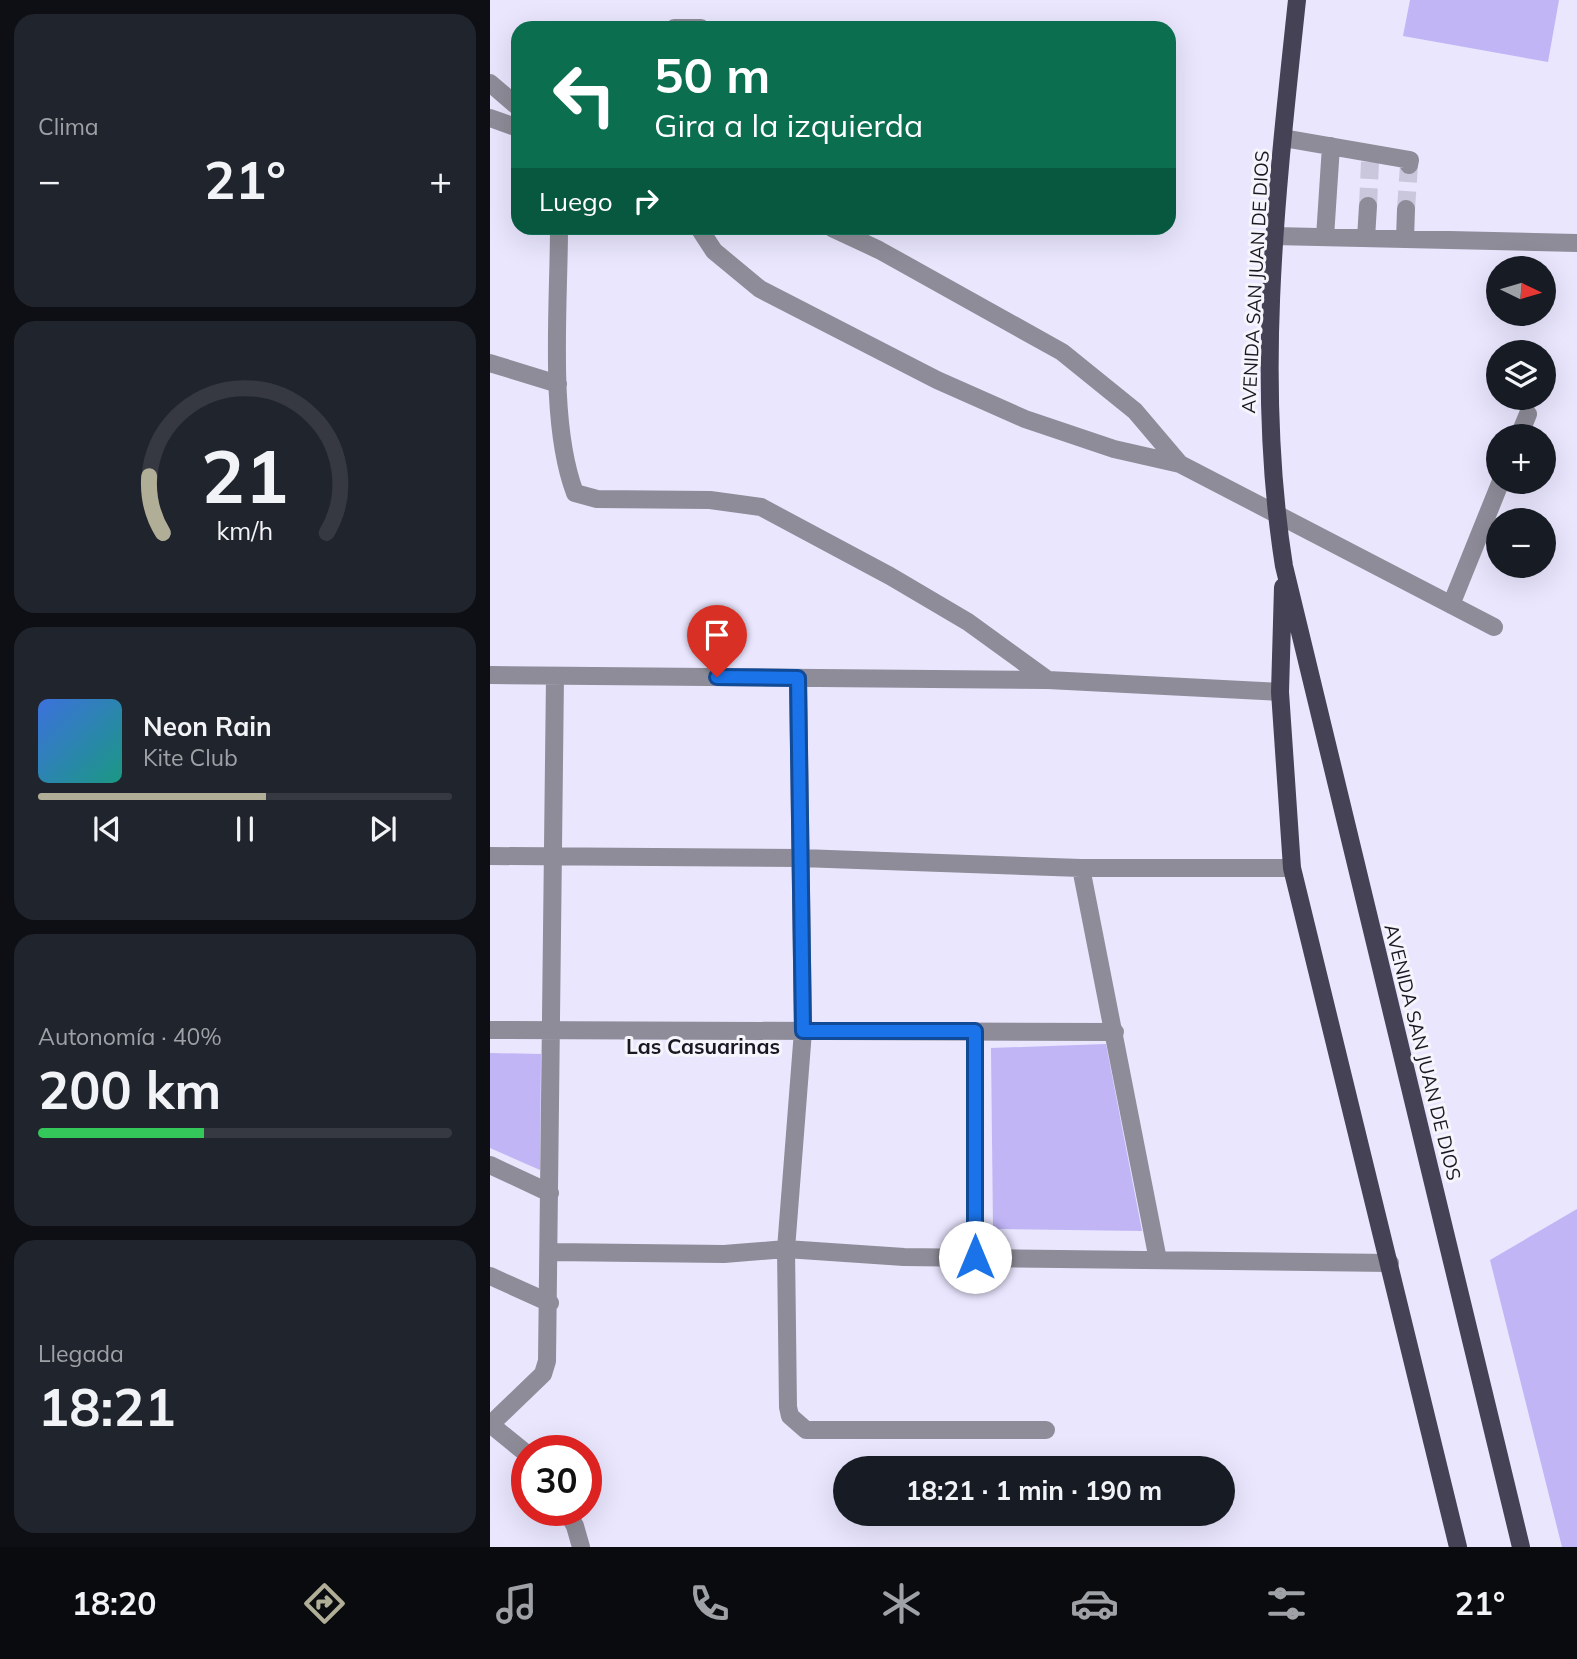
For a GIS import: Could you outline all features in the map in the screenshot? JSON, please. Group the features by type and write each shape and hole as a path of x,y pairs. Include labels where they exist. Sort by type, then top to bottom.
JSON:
{"main road":[{"name":"AVENIDA SAN JUAN DE DIOS","path":"1297,0 1274,236 1268,356 1270,440 1276,513 1284,566 1521,1547"},
{"name":"AVENIDA SAN JUAN DE DIOS","path":"1284,566 1280,692 1292,868 1391,1263 1458,1547"}],"street":[{"path":"490,83 511,101"},
{"path":"490,118 511,126"},
{"path":"1283,138 1331,146 1371,158 1410,160 1409,165"},
{"path":"1325,237 1331,146"},
{"path":"1366,238 1368,206"},
{"path":"1405,239 1406,209"},
{"path":"559,235 558,384 568,473 575,493 597,499 710,500 761,507 890,576 968,622 1048,680"},
{"path":"704,235 714,251 760,289 937,380 1025,419 1114,449 1180,464 1494,627"},
{"path":"847,235 1062,352 1135,411 1180,464"},
{"path":"1274,236 1577,243"},
{"path":"490,363 558,384"},
{"path":"1524,424 1528,414"},
{"path":"1451,605 1496,494"},
{"path":"490,675 1048,680 1280,692"},
{"path":"511,1441 491,1424 543,1374 548,1361 555,676"},
{"path":"798,678 803,1031 786,1249 790,1416 806,1430 1046,1430"},
{"path":"490,856 801,858 1081,868 1292,868"},
{"path":"1081,868 1158,1260"},
{"path":"490,1030 1115,1032"},
{"path":"975,1031 975,1257"},
{"path":"490,1164 550,1193"},
{"path":"550,1252 724,1254 786,1249 904,1257 1391,1263"},
{"path":"490,1276 550,1303"},
{"path":"572,1526 581,1547"}],"shaded area":[{"path":"1410,0 1559,0 1548,62 1403,36"},
{"path":"1106,1044 1142,1231 993,1229 991,1048"},
{"path":"490,1053 541,1054 540,1170 490,1148"},
{"path":"1577,1209 1577,1547 1562,1547 1490,1260"}],"tunnel":[{"path":"1368,206 1370,162"},
{"path":"1406,209 1409,165"}],"district":[{"name":"Las Casuarinas","path":"703,1047"}],"route":[{"path":"717,677 798,678 803,1031 975,1031 975,1257"}]}
